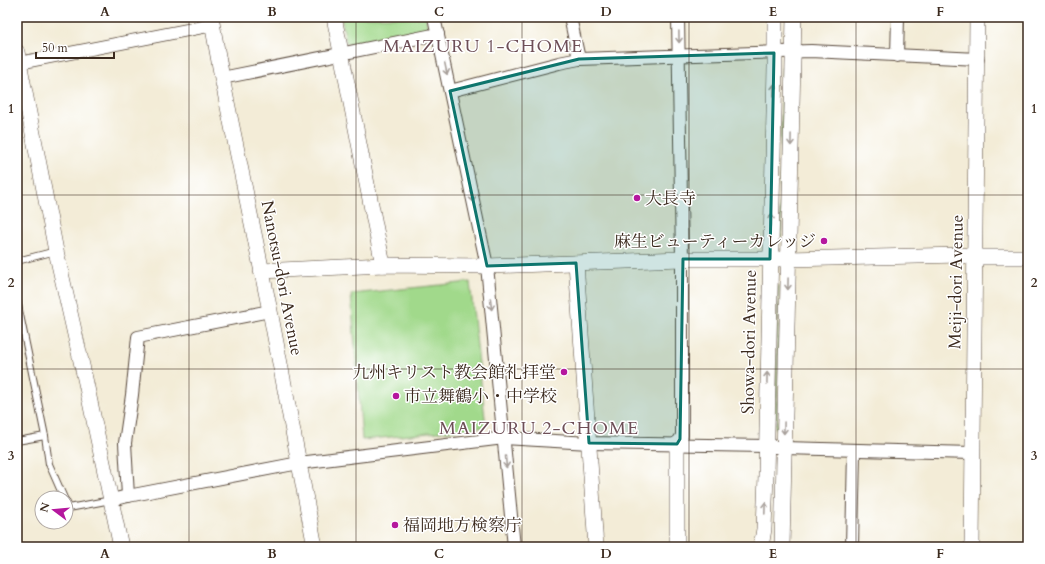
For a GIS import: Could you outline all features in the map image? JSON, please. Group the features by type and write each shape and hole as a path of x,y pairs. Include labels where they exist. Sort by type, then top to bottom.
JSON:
{"street":[{"path":"334,17 383,265"},
{"path":"434,17 487,266 514,547"},
{"path":"570,17 579,59"},
{"path":"677,547 677,444 682,436 682,259 678,17"},
{"name":"Showa-dori Avenue","path":"760,547 764,529 775,17"},
{"path":"782,547 794,17"},
{"path":"897,56 898,17"},
{"name":"Meiji-dori Avenue","path":"972,547 978,59 977,17"},
{"path":"121,547 56,251 18,57 212,21"},
{"name":"Nanotsu-dori Avenue","path":"212,21 315,547"},
{"path":"222,78 438,34"},
{"path":"450,91 579,59 793,52 978,59"},
{"path":"261,271 383,265 487,266 682,259 788,259 961,255 976,257 1028,257"},
{"path":"576,263 596,547"},
{"path":"128,496 126,443 138,337 270,311"},
{"path":"111,500 299,463 504,438 589,443 766,446 784,448 972,453"},
{"path":"852,547 854,450"}],"lane":[{"path":"17,260 56,251"},
{"path":"17,300 45,436 49,464 60,490"},
{"path":"17,441 45,436"},
{"path":"74,507 111,500"}],"highlighted area":[{"path":"774,53 770,259 683,259 680,439 677,444 589,443 576,263 487,266 450,91 579,59"}],"green space":[{"path":"341,17 426,17 427,25 426,30 349,45 346,42"},
{"path":"782,67 784,67 781,237 779,237"},
{"path":"470,282 486,427 362,440 351,294"},
{"path":"778,285 777,428 775,428"}],"place":[{"name":"大長寺","path":"637,198"},
{"name":"麻生ビューティーカレッジ","path":"824,241"},
{"name":"九州キリスト教会館礼拝堂","path":"564,372"},
{"name":"市立舞鶴小・中学校","path":"396,396"},
{"name":"福岡地方検察庁","path":"395,525"}],"district":[{"name":"MAIZURU 1-CHOME","path":"483,46"},
{"name":"MAIZURU 2-CHOME","path":"539,428"}]}
